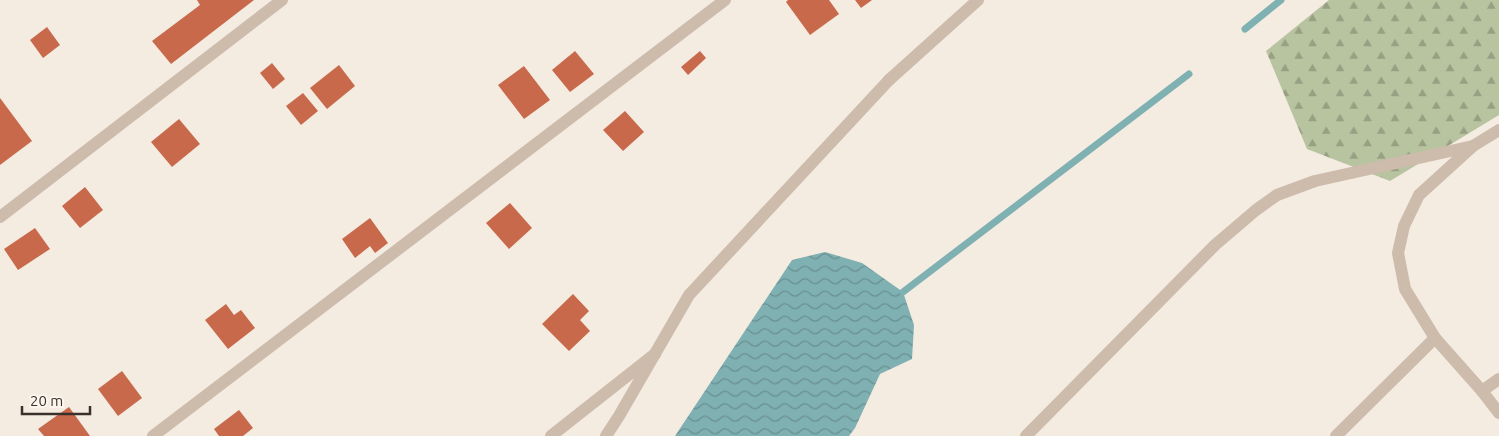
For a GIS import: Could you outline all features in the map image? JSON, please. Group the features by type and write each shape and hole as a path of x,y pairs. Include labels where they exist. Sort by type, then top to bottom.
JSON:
{"street":[{"path":"0,217 282,0"},
{"path":"154,436 725,0"},
{"path":"606,436 690,295 888,80 978,0"},
{"path":"1499,130 1473,146 1419,195 1404,226 1398,253 1405,289 1435,338 1499,413"},
{"path":"1026,436 1215,246 1256,210 1277,195 1315,181 1473,146"},
{"path":"1336,436 1435,338"},
{"path":"551,436 655,354"},
{"path":"1482,391 1499,379"}],"green space":[{"path":"1329,0 1499,0 1499,115 1390,181 1307,149 1266,51"}],"water":[{"path":"825,252 862,263 903,292 914,325 912,359 880,374 855,428 849,436 675,436 792,260"}],"building":[{"path":"197,0 254,0 171,64 152,41 200,5"},
{"path":"788,0 829,0 839,14 810,35 786,2"},
{"path":"855,0 872,0 861,8"},
{"path":"47,27 60,45 43,58 30,40"},
{"path":"575,51 594,74 570,92 552,70"},
{"path":"700,51 706,58 688,75 681,67"},
{"path":"272,63 285,79 273,89 260,73"},
{"path":"339,65 355,86 327,109 310,88"},
{"path":"524,66 550,100 524,119 498,85"},
{"path":"303,93 318,111 301,125 286,106"},
{"path":"0,98 32,141 0,165"},
{"path":"625,111 644,132 623,151 603,130"},
{"path":"179,119 200,144 172,167 151,142"},
{"path":"85,187 103,210 80,228 62,206"},
{"path":"510,203 532,228 509,249 486,223"},
{"path":"370,218 388,243 375,253 370,246 355,258 342,239"},
{"path":"35,228 50,249 18,270 4,249"},
{"path":"573,294 589,311 580,320 590,331 569,351 542,324"},
{"path":"226,304 234,315 241,310 255,328 228,349 205,320"},
{"path":"122,371 142,398 118,416 98,389"},
{"path":"69,407 90,436 44,436 38,429"},
{"path":"239,410 253,428 243,436 219,436 214,429"}],"waterway":[{"path":"1245,29 1281,0"},
{"path":"903,292 1189,74"}]}
